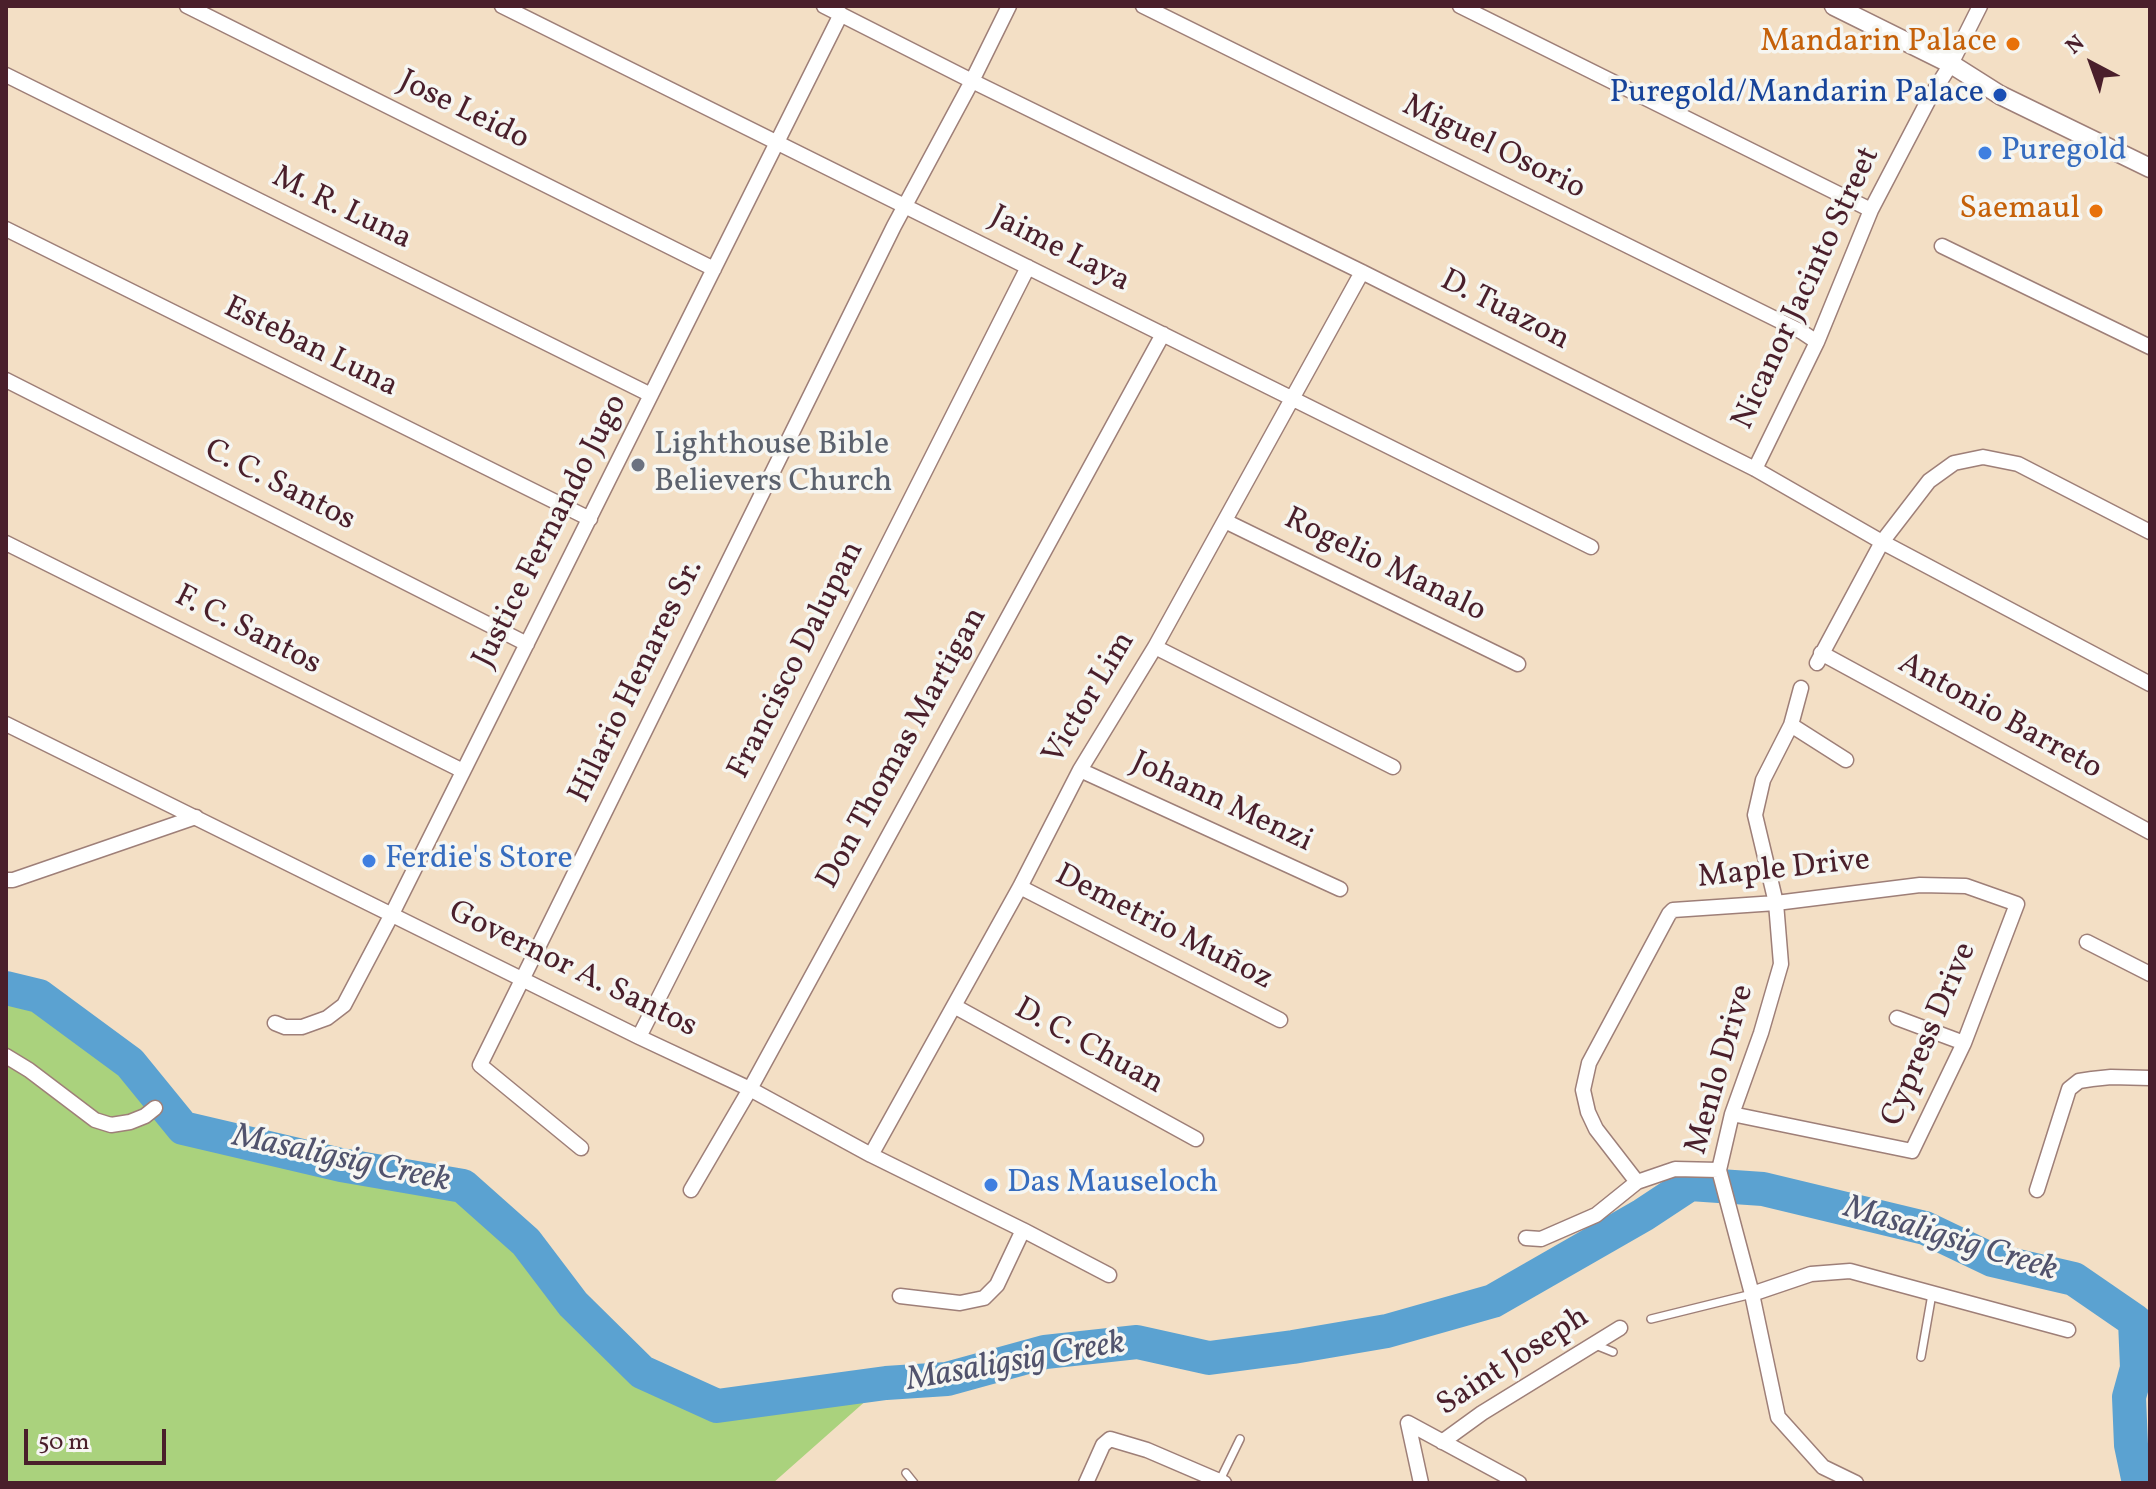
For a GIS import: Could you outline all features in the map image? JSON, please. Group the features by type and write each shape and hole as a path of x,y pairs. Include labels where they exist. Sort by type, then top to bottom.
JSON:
{"street":[{"name":"Jose Leido","path":"187,6 714,269"},
{"name":"Jaime Laya","path":"502,6 1591,547"},
{"name":"D. Tuazon","path":"824,6 1755,469 1882,542 2150,684"},
{"name":"Hilario Henares Sr.","path":"581,1148 480,1065 905,206 1009,6"},
{"name":"Miguel Osorio","path":"1143,6 1817,342"},
{"path":"1460,6 1871,210"},
{"path":"1834,6 1951,64 2000,95 2150,168"},
{"name":"Nicanor Jacinto Street","path":"1755,469 1817,342 1871,210 1980,6"},
{"name":"Justice Fernando Jugo","path":"275,1023 285,1027 302,1027 327,1018 344,1005 841,14"},
{"name":"M. R. Luna","path":"6,75 651,395"},
{"name":"Esteban Luna","path":"6,229 590,519"},
{"path":"1942,246 2150,347"},
{"name":"Francisco Dalupan","path":"639,1037 1028,267"},
{"name":"Victor Lim","path":"871,1155 1020,887 1080,770 1155,647 1362,272"},
{"name":"Don Thomas Martigan","path":"691,1190 750,1089 1163,334"},
{"name":"C. C. Santos","path":"6,380 527,644"},
{"path":"1882,542 1929,481 1954,463 1983,457 2018,464 2150,532"},
{"name":"Rogelio Manalo","path":"1225,521 1518,664"},
{"name":"Antonio Barreto","path":"1882,542 1819,658 2150,832"},
{"name":"F. C. Santos","path":"6,543 463,771"},
{"path":"1155,647 1393,767"},
{"name":"Menlo Drive","path":"1801,688 1791,725 1763,780 1755,815 1776,903 1781,964 1761,1033 1732,1114 1721,1176 1752,1294 1778,1417 1823,1467 1856,1483"},
{"name":"Governor A. Santos","path":"6,724 750,1089 871,1155 1109,1275"},
{"path":"1791,725 1846,760"},
{"name":"Johann Menzi","path":"1080,770 1340,889"},
{"path":"6,880 196,817"},
{"name":"Maple Drive","path":"1637,1182 1596,1129 1583,1090 1589,1063 1673,910 1776,903 1920,885 1966,886 2017,904"},
{"name":"Demetrio Muñoz","path":"1020,887 1280,1020"},
{"name":"Cypress Drive","path":"1732,1114 1912,1151 1964,1043 2017,904"},
{"path":"2087,942 2150,974"},
{"name":"D. C. Chuan","path":"954,1006 1196,1139"},
{"path":"1897,1018 1964,1043"},
{"path":"6,1056 95,1120 111,1125 130,1122 155,1108"},
{"path":"2037,1190 2069,1089 2079,1081 2092,1079 2150,1078"},
{"path":"1526,1238 1541,1239 1596,1215 1637,1182 1675,1169 1721,1176"},
{"path":"900,1296 960,1303 984,1298 997,1285 1023,1230"},
{"path":"1752,1294 1811,1274 1850,1271 2068,1330"},
{"name":"Saint Joseph","path":"1421,1483 1408,1423 1442,1442 1482,1413 1620,1328"},
{"path":"1086,1483 1103,1445 1110,1439 1147,1450 1221,1482"},
{"path":"1442,1442 1519,1483"}],"lane":[{"path":"1651,1319 1752,1294"},
{"path":"1921,1357 1932,1294"},
{"path":"1593,1344 1613,1352"},
{"path":"1221,1482 1240,1439"},
{"path":"906,1473 914,1483"}],"green space":[{"path":"6,988 39,996 130,1063 183,1128 341,1165 463,1186 526,1242 573,1304 642,1372 717,1406 886,1383 773,1483 6,1483"}],"waterway":[{"name":"Masaligsig Creek","path":"6,988 39,996 130,1063 183,1128 341,1165 463,1186 526,1242 573,1304 642,1372 717,1406 886,1383 947,1379 1045,1352 1137,1342 1209,1358 1387,1331 1493,1301 1643,1215 1690,1184 1763,1189 1925,1228 1992,1260 2074,1279 2135,1321 2137,1368 2129,1397 2131,1445 2139,1483"}],"place":[{"name":"Mandarin Palace","path":"2013,44"},
{"name":"Puregold/Mandarin Palace","path":"2000,95"},
{"name":"Puregold","path":"1985,153"},
{"name":"Saemaul","path":"2096,211"},
{"name":"Lighthouse Bible Believers Church","path":"638,465"},
{"name":"Ferdie's Store","path":"369,861"},
{"name":"Das Mauseloch","path":"991,1185"}]}
